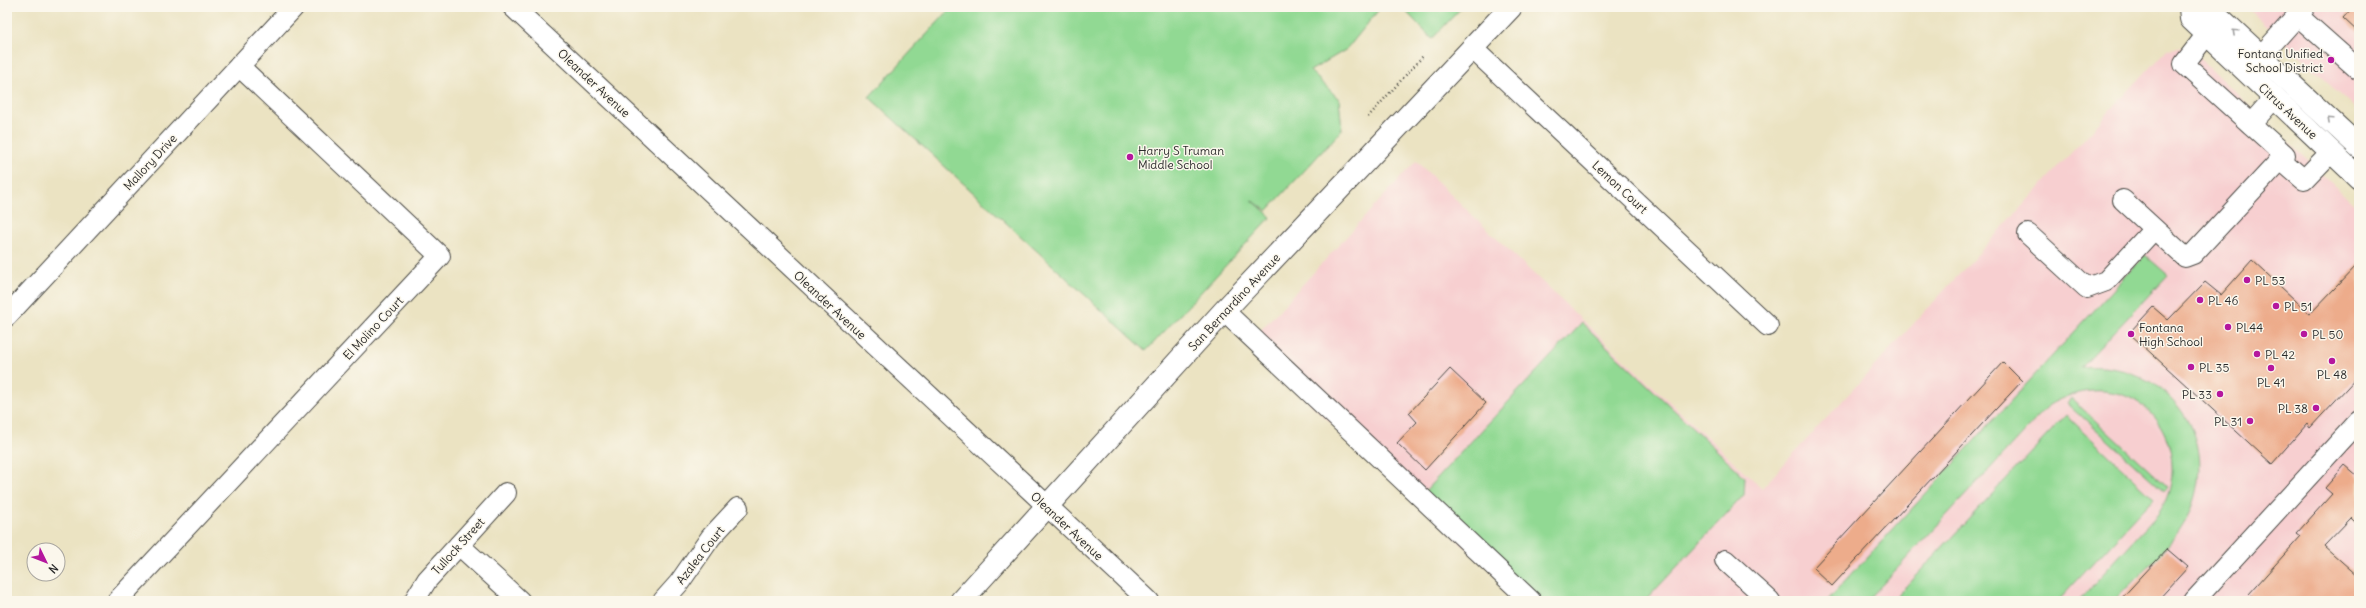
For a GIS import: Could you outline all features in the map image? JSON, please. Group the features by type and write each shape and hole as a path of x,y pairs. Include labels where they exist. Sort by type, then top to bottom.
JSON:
{"main road":[{"name":"San Bernardino Avenue","path":"961,601 1224,312 1511,7"},
{"name":"Citrus Avenue","path":"2190,7 2191,19 2359,178"},
{"name":"Citrus Avenue","path":"2208,7 2359,147"}],"street":[{"name":"Mallory Drive","path":"7,316 294,7"},
{"name":"Oleander Avenue","path":"513,7 1149,601"},
{"path":"2261,56 2301,11 2359,70"},
{"path":"2123,200 2185,256 2193,254 2285,155 2184,64 2207,34"},
{"name":"Lemon Court","path":"1472,48 1768,326"},
{"name":"El Molino Court","path":"117,601 440,256 240,66"},
{"path":"2251,124 2274,98"},
{"path":"2281,160 2304,180 2331,152"},
{"path":"2028,234 2087,288 2106,280 2154,229"},
{"path":"1224,312 1531,601"},
{"path":"2194,601 2359,421"},
{"name":"Tullock Street","path":"414,601 427,580 506,493"},
{"name":"Azalea Court","path":"663,601 679,583 711,537 738,508"},
{"path":"459,545 520,601"},
{"path":"1725,560 1770,601"}],"path":[{"path":"1368,117 1423,56"}],"shaded area":[{"name":"Fontana Unified School District","path":"2246,7 2359,7 2359,112"},
{"name":"Fontana High School","path":"2187,47 2359,209 2359,601 1524,601 1247,345 1416,161 1584,322 1762,488 2167,49"}],"green space":[{"name":"Harry S Truman Middle School","path":"952,7 1381,7 1347,49 1310,71 1339,99 1342,130 1267,211 1252,200 1271,217 1146,351 869,97"},
{"path":"1402,7 1462,7 1432,39"},
{"path":"2145,255 2168,275 2081,367 2111,368 2138,376 2161,389 2179,408 2192,430 2198,456 2198,484 2189,513 2166,548 2114,601 2078,601 2158,514 2167,496 2172,478 2172,458 2167,440 2159,423 2146,409 2130,398 2111,392 2087,391 2071,395 2049,405 1867,601 1827,601"},
{"path":"1582,323 1745,477 1744,495 1645,601 1539,601 1423,493"},
{"path":"2071,398 2167,487 2164,491 2067,403"},
{"path":"2066,415 2154,498 2058,601 1892,601"}],"building":[{"path":"2353,7 2359,7 2359,33 2343,18"},
{"path":"2252,260 2310,314 2359,263 2359,375 2310,428 2307,424 2272,464 2129,333 2153,307 2168,320 2205,282 2221,295"},
{"path":"2003,362 2022,381 1832,586 1813,568"},
{"path":"1450,369 1486,403 1425,470 1397,443 1417,422 1409,413"},
{"path":"2345,465 2359,477 2359,526 2351,518 2324,546 2359,577 2359,601 2257,601 2249,594 2301,536 2297,533 2332,494 2325,488"},
{"path":"2167,549 2188,567 2157,601 2119,601"}],"place":[{"name":"Fontana Unified School District","path":"2331,60"},
{"name":"Harry S Truman Middle School","path":"1130,157"},
{"name":"PL 53","path":"2247,280"},
{"name":"PL 46","path":"2200,300"},
{"name":"PL 51","path":"2276,306"},
{"name":"PL44","path":"2228,327"},
{"name":"Fontana High School","path":"2131,334"},
{"name":"PL 50","path":"2304,334"},
{"name":"PL 42","path":"2257,354"},
{"name":"PL 48","path":"2332,361"},
{"name":"PL 35","path":"2191,367"},
{"name":"PL 41","path":"2271,368"},
{"name":"PL 33","path":"2220,394"},
{"name":"PL 38","path":"2316,408"},
{"name":"PL 31","path":"2250,421"}]}
